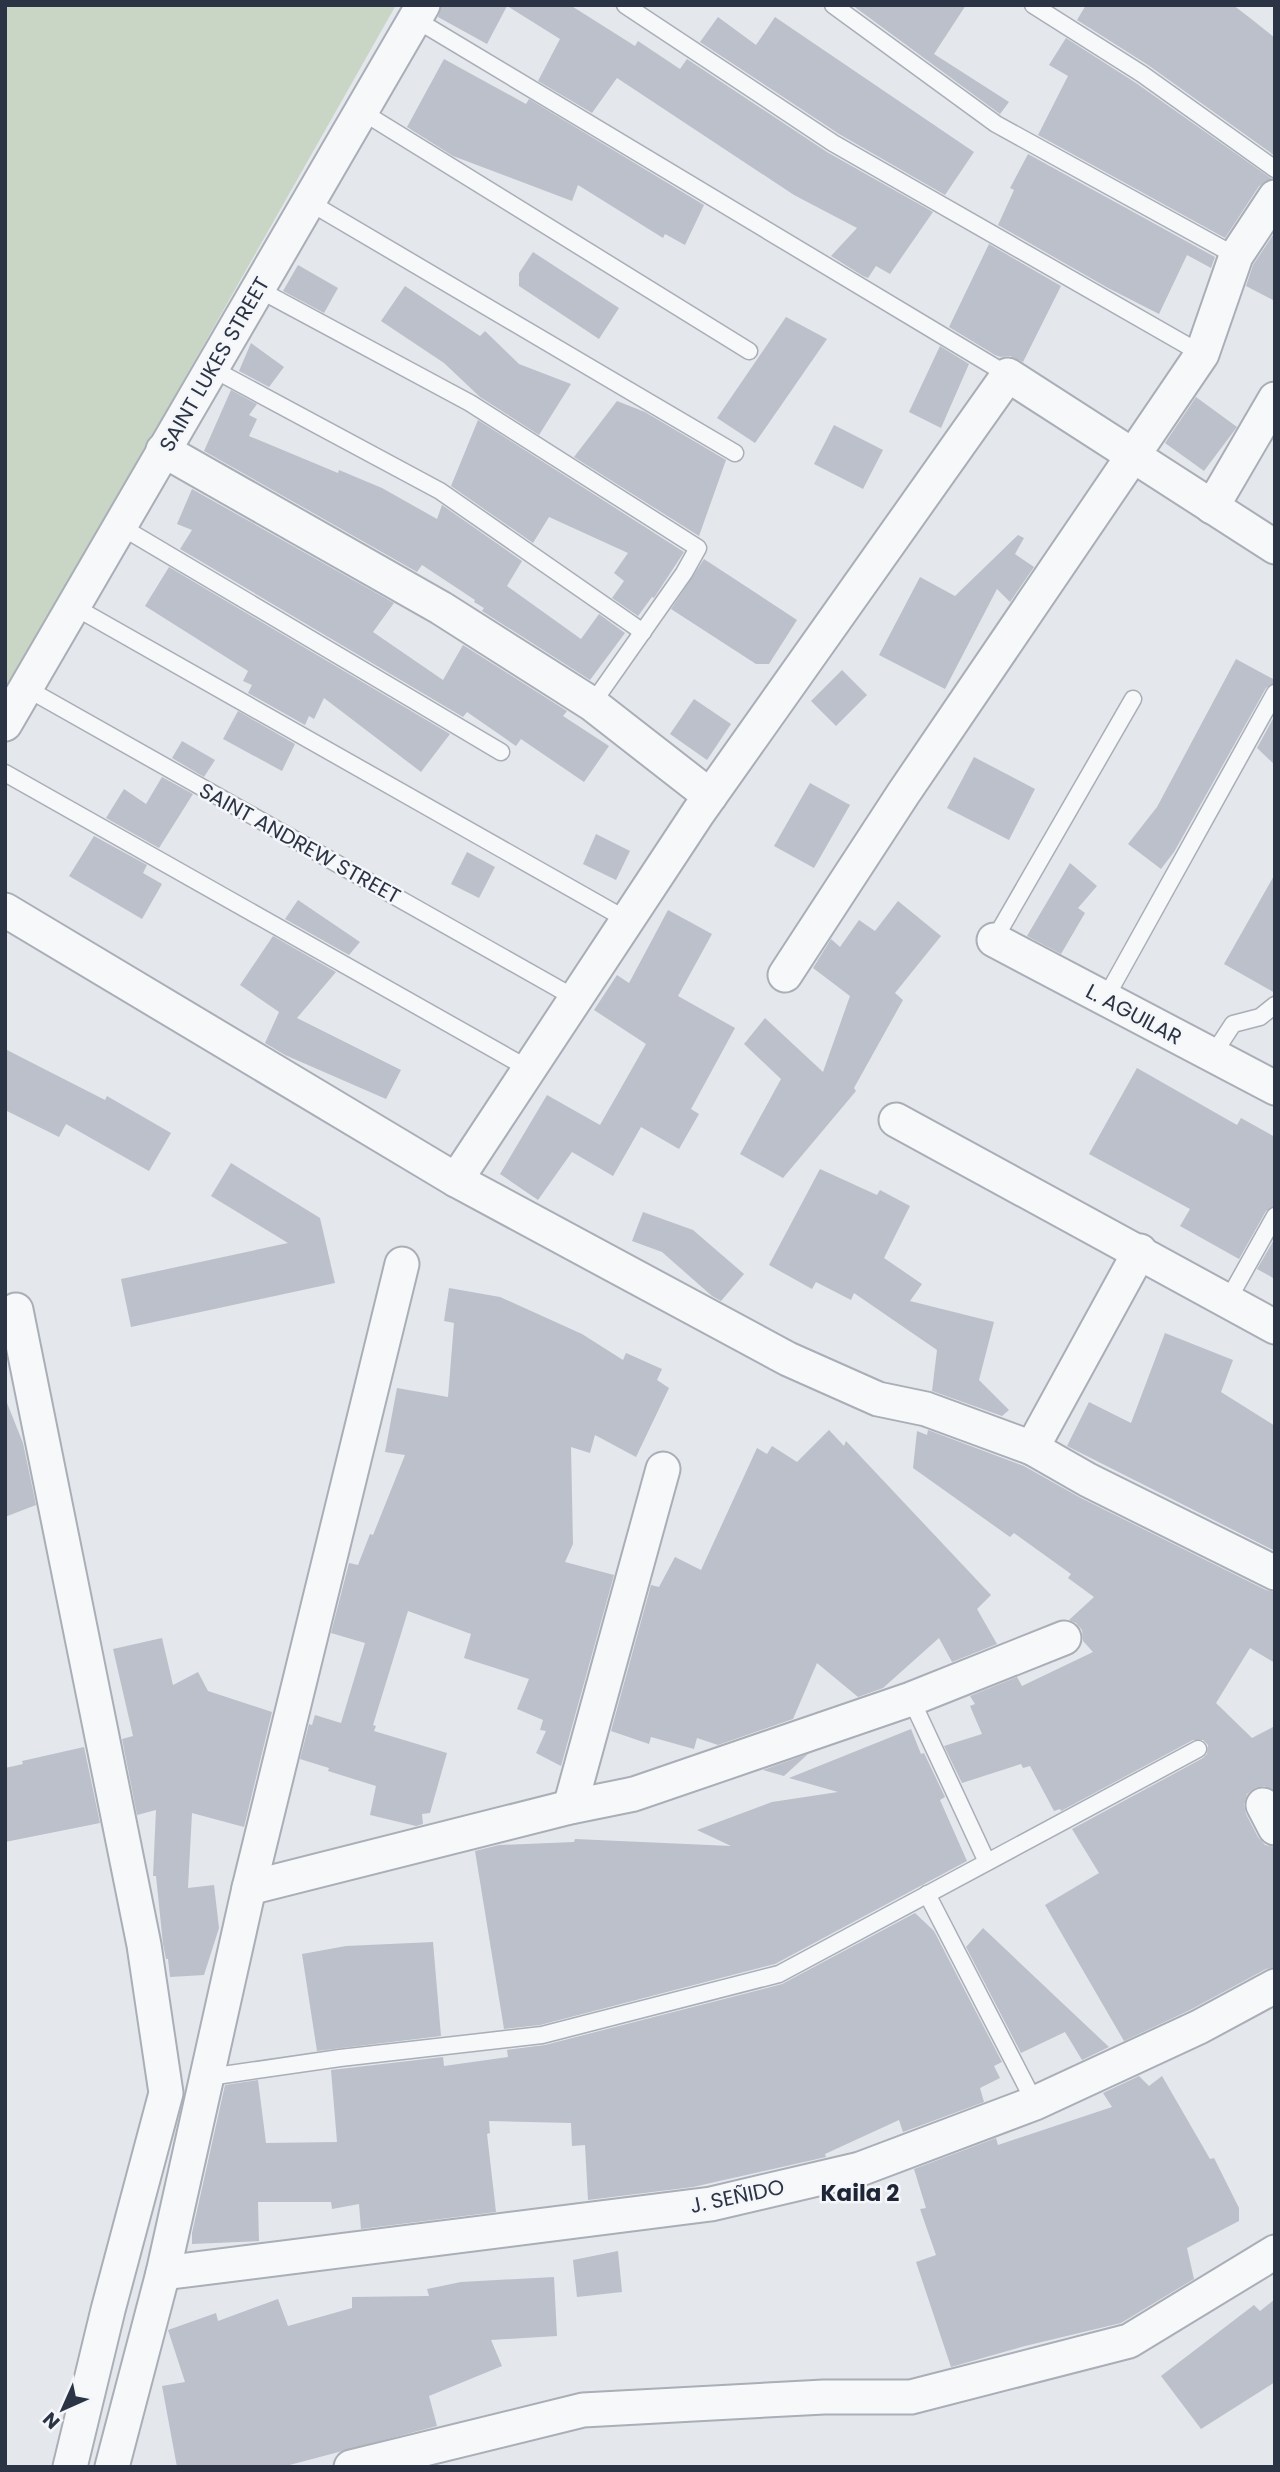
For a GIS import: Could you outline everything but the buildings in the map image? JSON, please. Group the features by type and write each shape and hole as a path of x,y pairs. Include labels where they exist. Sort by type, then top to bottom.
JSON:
{"street":[{"name":"SAINT LUKES STREET","path":"5,724 419,12"},
{"path":"785,975 903,794 1202,354 1236,256 1275,197"},
{"path":"456,1180 710,796 1008,375 1275,547"},
{"path":"1212,507 1275,398"},
{"path":"163,450 442,608 592,704 710,796"},
{"path":"5,910 456,1180 788,1359 878,1399 926,1409 1032,1448 1088,1480 1275,1573"},
{"name":"L. AGUILAR","path":"994,940 1275,1088"},
{"path":"896,1120 1275,1327"},
{"path":"1032,1448 1140,1251"},
{"path":"112,2467 163,2273 209,2077 249,1888 402,1264"},
{"path":"16,1310 144,1945 166,2093 108,2310 70,2467"},
{"path":"570,1807 663,1469"},
{"path":"249,1888 570,1807 634,1794 911,1699 1064,1638"},
{"name":"J. SEÑIDO","path":"163,2273 712,2204 860,2169 1035,2103 1199,2027 1275,1986"},
{"path":"351,2467 583,2410 824,2397 911,2397 1129,2341 1275,2252"}],"lane":[{"path":"625,5 833,144 1202,354"},
{"path":"833,5 996,124 1236,256"},
{"path":"1032,5 1142,74 1275,169"},
{"path":"419,12 1008,375"},
{"path":"361,111 749,351"},
{"path":"309,202 735,453"},
{"path":"258,289 470,403 698,548 592,704"},
{"path":"211,368 440,491 643,632"},
{"path":"120,526 501,752"},
{"path":"73,606 627,920"},
{"name":"SAINT ANDREW STREET","path":"26,688 575,999"},
{"path":"1105,999 1275,694"},
{"path":"994,940 1133,699"},
{"path":"5,773 529,1069"},
{"path":"1213,1056 1233,1024 1260,1017 1275,1005"},
{"path":"1228,1300 1275,1216"},
{"path":"911,1699 987,1862"},
{"path":"209,2077 555,2032 779,1974 1198,1749"},
{"path":"927,1894 1035,2103"}],"green space":[{"path":"5,5 396,5 5,696"}],"district":[{"name":"Kaila 2","path":"860,2193"}]}
